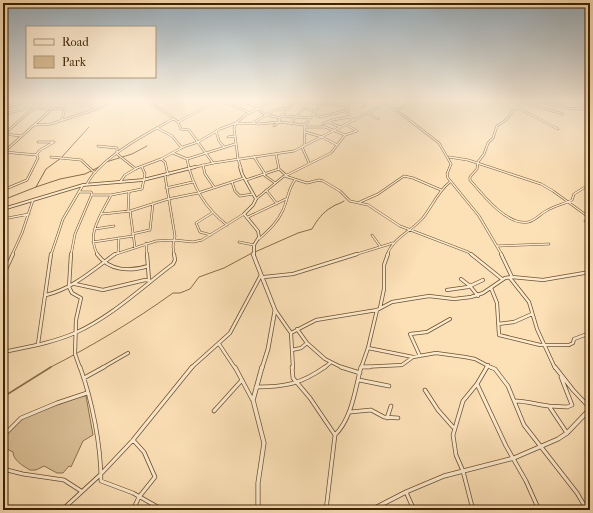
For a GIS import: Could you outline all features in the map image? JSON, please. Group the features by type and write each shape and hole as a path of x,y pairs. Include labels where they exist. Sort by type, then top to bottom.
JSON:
{"street":[{"path":"3,134 14,125"},
{"path":"4,152 34,125 41,125"},
{"path":"87,184 90,176 94,172 117,154 163,125"},
{"path":"179,125 182,130 189,130 213,163"},
{"path":"120,182 125,175 136,169 198,142 216,131 231,125"},
{"path":"236,125 235,136 238,160 244,178 256,199"},
{"path":"301,125 335,130 345,135"},
{"path":"335,125 340,127"},
{"path":"3,209 87,184 143,180 165,176 213,163 276,154 303,147 343,125"},
{"path":"46,295 60,292 70,287 103,262 118,253 146,243 174,240 198,241 212,235 244,214 253,205 256,199 285,175 331,154 340,138 357,130 347,125"},
{"path":"371,510 406,492 444,476 514,458 567,433 590,409 555,367 532,314 529,302 511,277 497,246 479,216 447,176 451,166 448,157 438,142 414,125"},
{"path":"499,125 493,138 488,142 484,154 479,160 477,169 470,177 470,180 499,211 513,220 528,222 544,212 567,203 573,199 575,193 590,184"},
{"path":"550,125 558,129"},
{"path":"306,126 303,147 309,163"},
{"path":"158,128 172,136 182,148"},
{"path":"216,131 219,141 224,147"},
{"path":"305,132 322,137 337,145"},
{"path":"3,134 23,136"},
{"path":"228,137 235,136"},
{"path":"3,190 27,180 38,158 36,155 40,149 50,146 54,142 38,142"},
{"path":"173,153 187,159 236,144"},
{"path":"98,146 116,147 117,154 136,169"},
{"path":"4,152 36,155"},
{"path":"276,154 279,169 285,175 307,184 321,180 340,191 350,201 368,205 395,223 468,252 502,279"},
{"path":"51,157 81,160 94,172"},
{"path":"254,157 265,174 275,183"},
{"path":"448,157 462,157 492,169 525,178 542,185 590,219"},
{"path":"161,159 165,162 168,175"},
{"path":"187,159 192,182 198,194 212,213 227,225"},
{"path":"203,165 205,174 215,187"},
{"path":"79,192 91,192 92,195 111,195 143,188 145,174 142,167"},
{"path":"246,180 279,169"},
{"path":"3,352 76,333 131,298 150,280 174,262 174,229 170,213 165,176"},
{"path":"359,203 378,194 404,176 413,178 441,190"},
{"path":"102,214 129,211 168,198 198,194 244,178"},
{"path":"295,180 290,186 284,208 275,225 254,245 253,254 264,278 275,310 291,333 293,378 310,398 335,435"},
{"path":"166,188 192,182"},
{"path":"232,182 235,191 241,197 253,194"},
{"path":"326,510 335,435 342,427 350,412 361,367 368,348 384,289 384,265 388,252 393,243 401,235 411,230 422,219 436,201 441,190 451,182"},
{"path":"38,344 53,246 64,219 83,185"},
{"path":"266,190 277,204"},
{"path":"130,192 129,211 135,248"},
{"path":"92,195 81,219 72,245 69,276 72,293 81,298 76,320 75,355 84,378 100,452 101,481 133,493 163,510"},
{"path":"111,195 95,230 93,242 97,254 103,262 115,267 129,270 148,266"},
{"path":"248,217 286,199"},
{"path":"3,276 30,214 33,200"},
{"path":"93,242 119,238 150,230 153,203"},
{"path":"212,213 196,223 200,232 212,235"},
{"path":"3,224 4,219 30,214"},
{"path":"244,214 258,231 258,240"},
{"path":"585,221 590,219"},
{"path":"95,230 114,226"},
{"path":"372,235 380,246"},
{"path":"118,253 119,238"},
{"path":"239,242 254,245"},
{"path":"146,243 150,280"},
{"path":"264,278 293,274 393,243"},
{"path":"497,246 549,244"},
{"path":"291,333 297,328 316,320 378,309 389,303 429,296 460,298 478,296 502,279 511,277 543,280 590,272"},
{"path":"62,510 100,475 133,440 195,363 226,338 236,324 262,274"},
{"path":"461,278 478,296"},
{"path":"75,284 103,290 150,280"},
{"path":"447,290 470,286 483,280"},
{"path":"491,288 496,294 499,335 523,342 569,346 573,344 574,339 590,333"},
{"path":"253,400 268,349 275,310"},
{"path":"498,324 514,322 532,314"},
{"path":"420,356 410,334 427,332 450,319"},
{"path":"297,328 317,354 330,363 360,373"},
{"path":"292,350 301,348 307,342"},
{"path":"219,344 253,400 264,443 258,483 258,510"},
{"path":"368,348 413,357 432,353 448,354 475,359 488,365 500,375 515,401 521,420 539,446 577,493 587,510"},
{"path":"84,378 128,354"},
{"path":"361,367 385,365 399,366 407,363 413,357"},
{"path":"256,387 283,388 298,384 330,363"},
{"path":"473,510 463,471 456,455 453,435 463,402 477,384 488,365"},
{"path":"515,401 528,401 537,405 550,406 566,407 572,405 561,376"},
{"path":"214,411 242,380"},
{"path":"359,380 389,386"},
{"path":"477,384 506,446 526,480 539,510"},
{"path":"425,390 438,410 454,428"},
{"path":"3,436 21,418 57,403 87,393"},
{"path":"388,418 391,406"},
{"path":"550,406 567,433"},
{"path":"350,412 371,410 388,418 398,418"},
{"path":"133,440 142,449 148,459 155,477 139,497 134,510"},
{"path":"3,469 23,474 64,480 81,492"},
{"path":"406,492 414,510"}],"green space":[{"path":"81,396 86,396 93,435 83,441 71,467 69,466 63,473 57,473 44,466 36,470 30,470 24,467 15,458 13,452 3,445 3,437 20,420"}],"waterway":[{"path":"36,187 46,169 61,158 89,127"},
{"path":"106,162 132,154 147,146"},
{"path":"36,187 60,179 85,174 99,167"},
{"path":"3,200 36,187"},
{"path":"255,252 298,233 312,229 318,219 326,211 344,201"},
{"path":"49,368 112,333 173,293 180,293 190,289 199,277 224,268 252,253"},
{"path":"3,397 51,367"}]}
